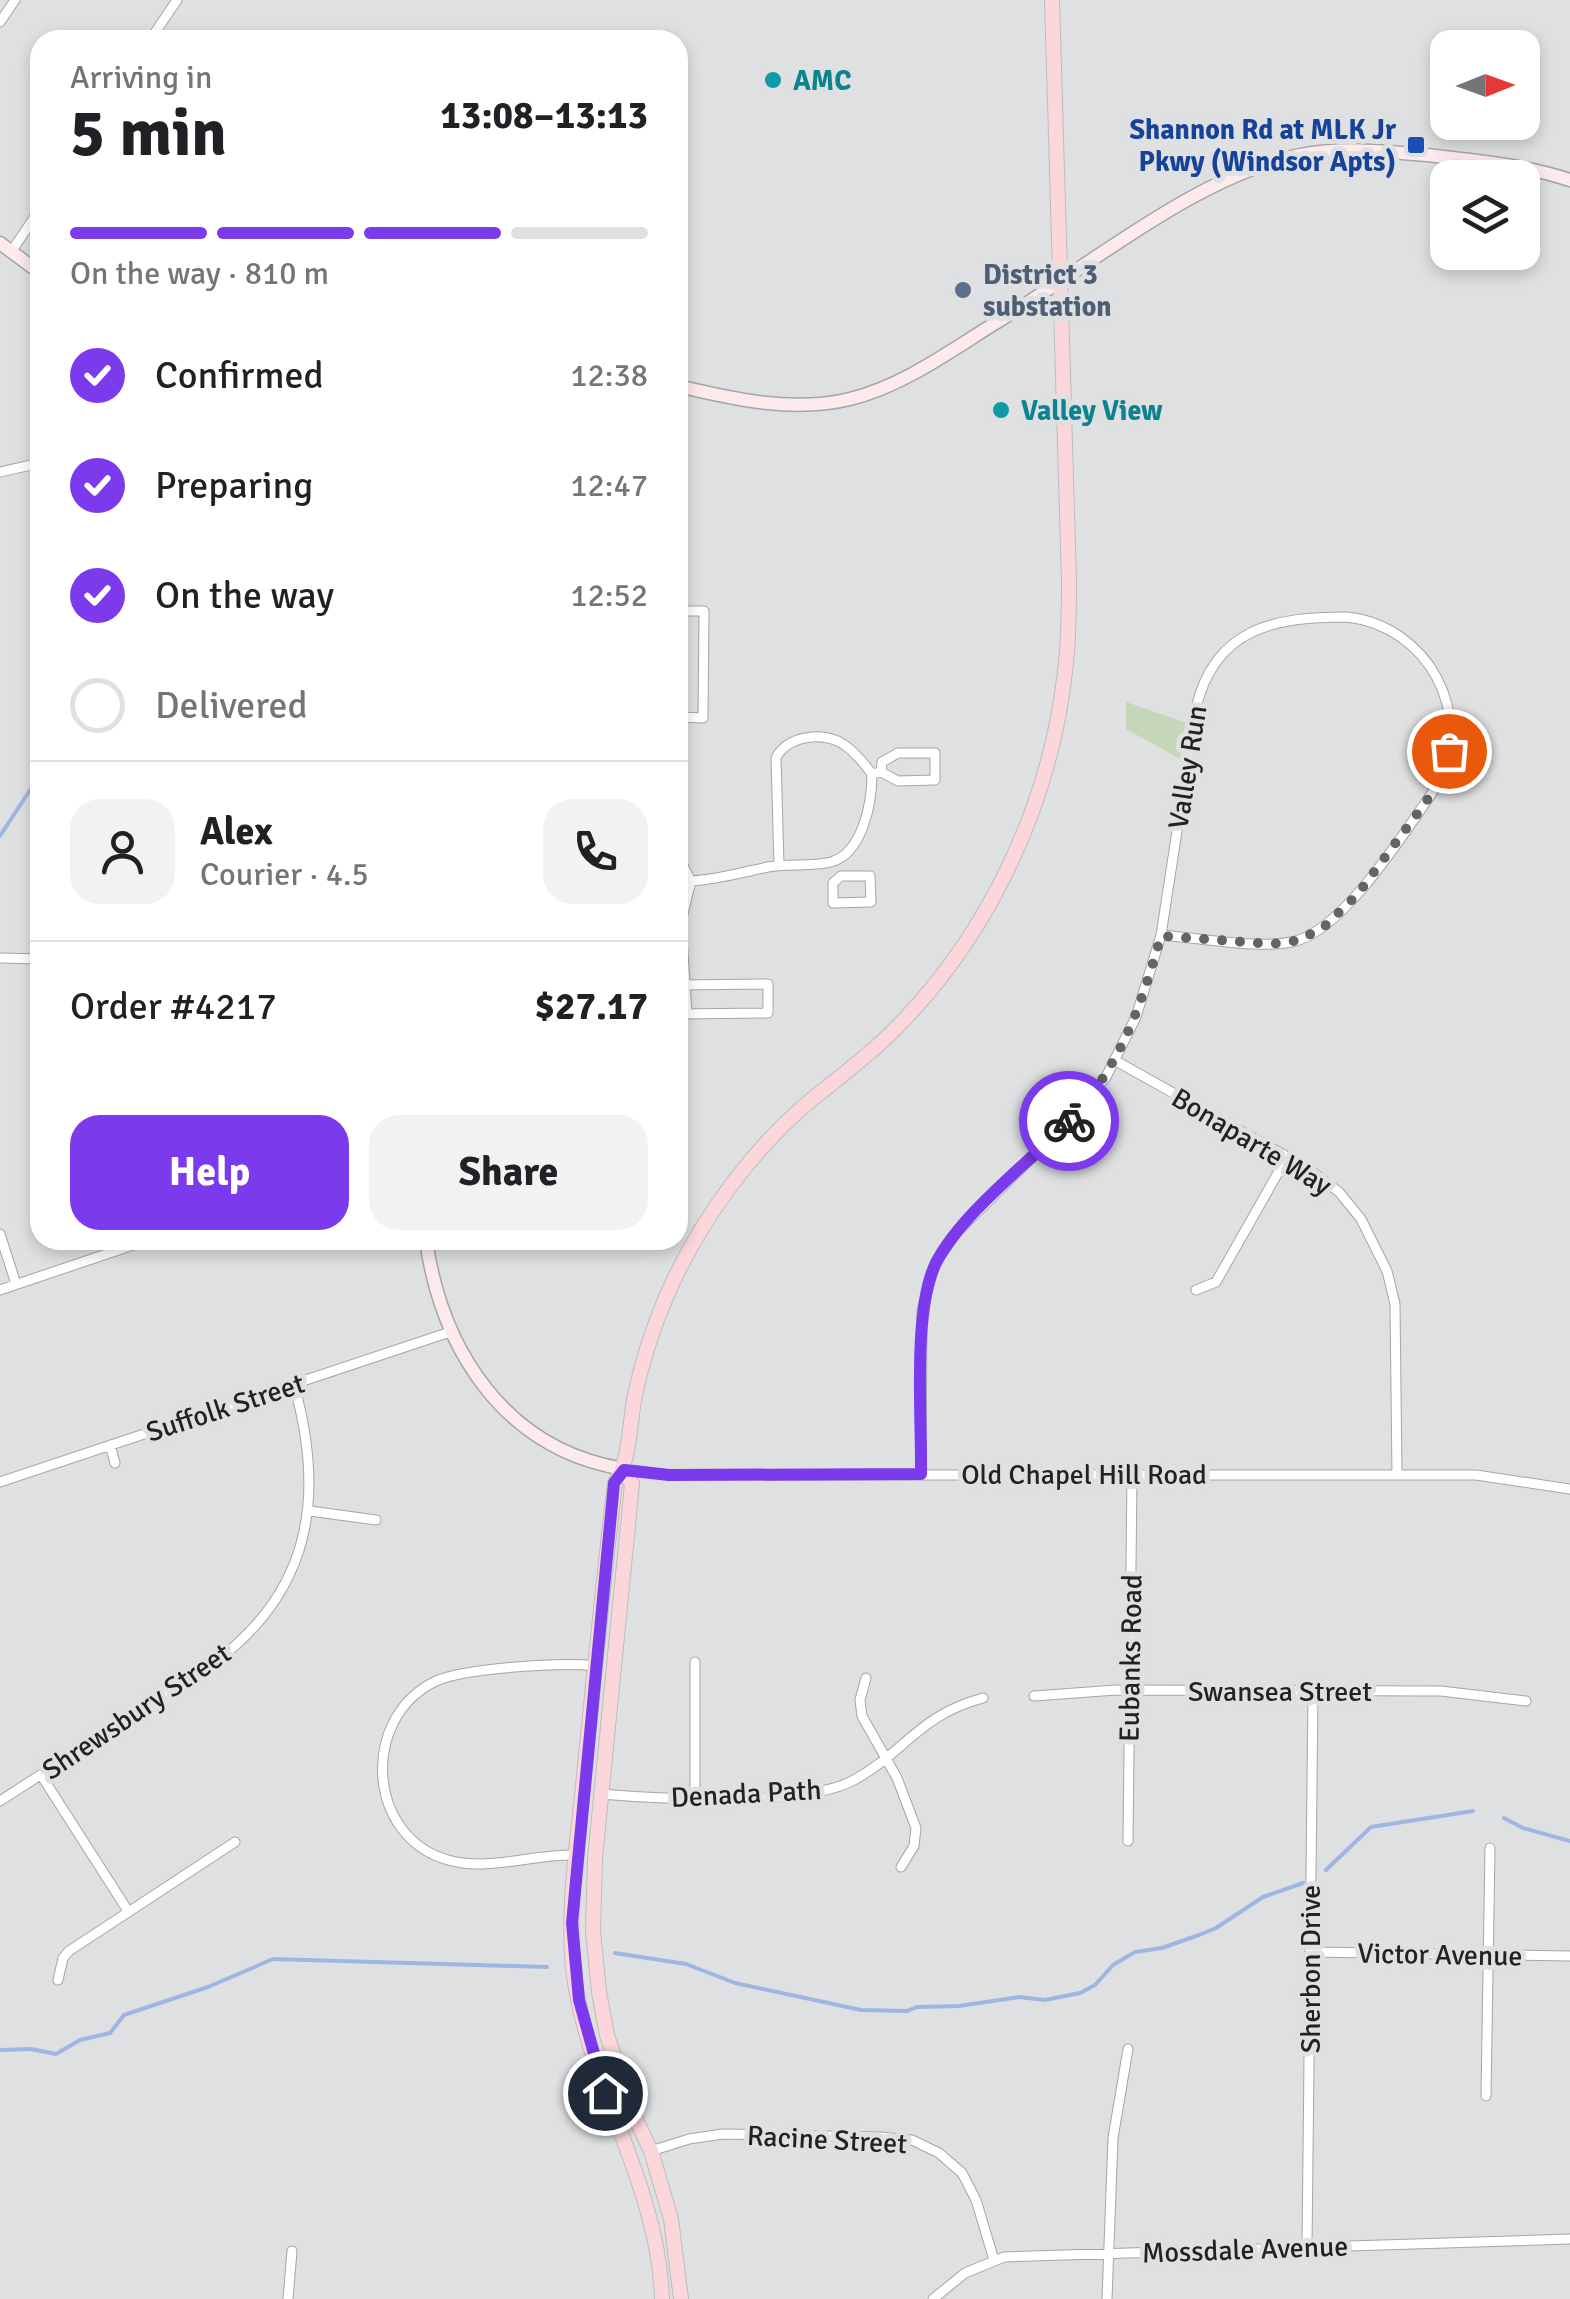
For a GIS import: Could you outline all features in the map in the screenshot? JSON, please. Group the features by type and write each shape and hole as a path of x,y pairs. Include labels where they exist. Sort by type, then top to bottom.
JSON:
{"main road":[{"path":"662,2299 656,2243 584,2026 574,1975 572,1923 577,1855 614,1483 624,1470 635,1395 659,1314 673,1279 704,1225 768,1143 803,1107 885,1038 939,979 978,923 1032,813 1059,708 1068,628 1052,0"},
{"path":"624,1470 632,1484 594,1877 593,1931 598,1992 614,2063 651,2151 676,2242 681,2299"}],"street":[{"path":"0,22 16,0"},
{"path":"157,30 177,0"},
{"path":"688,388 766,404 818,404 851,399 905,377 1143,227 1215,187 1262,165 1303,154 1345,150 1396,152 1518,168 1570,180"},
{"path":"30,220 6,248 30,265"},
{"path":"0,472 30,465"},
{"path":"688,611 704,610 703,718 688,717"},
{"name":"Valley Run","path":"921,1474 922,1311 936,1263 957,1232 1090,1097 1116,1060 1144,997 1161,936 1200,690 1224,654 1257,628 1276,621 1303,617 1370,620 1413,646 1426,658 1446,696 1451,716 1449,751 1436,787 1357,895 1325,926 1290,942 1161,936"},
{"path":"691,881 779,865 835,860 849,850 862,826 876,773 882,762 898,753 935,752 935,780 898,781 876,773 849,749 829,738 806,738 785,745 776,758 779,865"},
{"path":"835,860 840,876"},
{"path":"688,875 691,881 688,892"},
{"path":"840,876 870,876 870,902 833,902 832,883 840,876"},
{"path":"0,958 30,959"},
{"path":"688,985 768,984 768,1013 688,1014"},
{"name":"Bonaparte Way","path":"1116,1060 1324,1179 1366,1228 1388,1271 1396,1332 1397,1474"},
{"path":"1196,1290 1216,1282 1287,1157"},
{"path":"0,1234 16,1284"},
{"path":"0,1290 118,1250"},
{"name":"Old Chapel Hill Road","path":"428,1250 442,1313 483,1386 525,1427 568,1454 598,1465 669,1475 1476,1475 1570,1489"},
{"name":"Suffolk Street","path":"0,1482 450,1332"},
{"name":"Shrewsbury Street","path":"0,1801 216,1662 245,1638 275,1602 288,1580 310,1511 308,1454 294,1386"},
{"path":"110,1445 116,1464"},
{"name":"Eubanks Road","path":"1128,1841 1132,1474"},
{"path":"310,1511 376,1520"},
{"path":"695,1662 695,1797"},
{"path":"577,1855 540,1855 476,1864 437,1857 410,1839 392,1814 382,1784 383,1757 388,1734 402,1708 436,1682 466,1673 595,1666"},
{"path":"866,1678 860,1700 862,1716 909,1802 916,1828 914,1846 901,1867"},
{"name":"Swansea Street","path":"1034,1696 1130,1690 1313,1690 1460,1692 1526,1700"},
{"name":"Sherbon Drive","path":"1307,2247 1313,1690"},
{"name":"Denada Path","path":"602,1794 811,1794 841,1786 886,1758 928,1721 982,1698"},
{"path":"41,1776 128,1912"},
{"path":"58,1980 63,1958 69,1951 236,1842"},
{"path":"1486,2096 1490,1848"},
{"name":"Victor Avenue","path":"1310,1952 1570,1956"},
{"path":"1107,2299 1113,2138 1128,2049"},
{"name":"Racine Street","path":"651,2151 722,2134 912,2140 939,2153 962,2173 976,2200 994,2260"},
{"name":"Mossdale Avenue","path":"933,2299 965,2272 994,2260 1042,2254 1570,2239"},
{"path":"288,2299 292,2251"}],"green space":[{"path":"1126,702 1187,723 1182,760 1126,729"}],"waterway":[{"path":"0,836 30,790"},
{"path":"1326,1870 1371,1827 1473,1811"},
{"path":"1504,1818 1523,1828 1570,1841"},
{"path":"615,1953 686,1964 735,1983 861,2010 907,2011 1019,1997 1045,2000 1080,1993 1135,1952 1162,1948 1199,1935 1263,1897 1303,1883"},
{"path":"0,2050 31,2049 56,2054 80,2040 110,2033 124,2015 208,1987 273,1959 547,1967"}],"way so far":[{"path":"1069,1121 1116,1060 1144,997 1161,936 1273,944 1300,940 1325,926 1357,895 1426,802 1441,778 1449,751"}],"place":[{"name":"AMC","path":"773,80"},
{"name":"Shannon Rd at MLK Jr Pkwy (Windsor Apts)","path":"1416,145"},
{"name":"District 3 substation","path":"963,290"},
{"name":"Valley View","path":"1001,410"}],"route":[{"path":"605,2093 584,2026 574,1975 572,1923 614,1483 624,1470 669,1475 921,1474 922,1311 931,1274 957,1232 1069,1121"}]}
